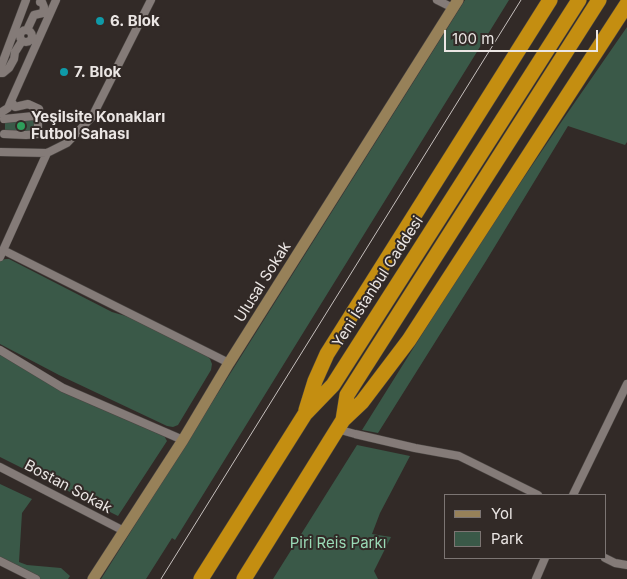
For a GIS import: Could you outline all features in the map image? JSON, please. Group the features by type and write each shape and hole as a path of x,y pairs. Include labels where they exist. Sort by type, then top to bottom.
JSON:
{"highway":[{"path":"305,414 314,381 327,354 550,0"},
{"name":"Yeni İstanbul Caddesi","path":"201,579 305,414 333,385 579,0"},
{"path":"340,425 347,395 599,0"},
{"path":"244,579 340,425 362,402 409,340 626,7"}],"street":[{"path":"1,115 8,108 25,69 26,0"},
{"path":"0,69 56,0"},
{"path":"0,152 47,153 67,143 92,117 151,0"},
{"path":"437,0 456,4"},
{"path":"0,73 9,68 34,15 43,13 44,7 41,1"},
{"name":"Ulusal Sokak","path":"93,579 456,4"},
{"path":"14,59 25,69"},
{"path":"11,101 15,107 28,104 39,109 34,116"},
{"path":"1,115 34,116 38,119 38,134 4,137 1,115"},
{"path":"47,153 2,254 230,363"},
{"path":"0,350 63,388 182,440"},
{"path":"574,494 625,395 627,384"},
{"path":"340,425 355,434 459,456 536,494"},
{"name":"Bostan Sokak","path":"0,467 124,531"},
{"path":"536,579 545,559"},
{"path":"607,559 615,563 627,565"},
{"path":"0,561 36,579"}],"green space":[{"path":"465,0 509,0 175,540 172,538 146,579 101,579"},
{"path":"627,27 627,142 625,145 568,126 378,433 362,430 471,256"},
{"name":"Yeşilsite Konakları Futbol Sahası","path":"5,119 35,119 36,134 5,134"},
{"path":"9,259 112,312 129,317 205,354 212,364 211,370 178,425 173,427 167,426 59,375 0,344 0,260"},
{"path":"0,354 162,432 167,441 118,516 0,457"},
{"name":"Piri Reis Parkı","path":"357,445 410,456 380,513 372,534 391,537 374,571 378,579 273,579"},
{"path":"0,484 32,499 22,513 19,562 27,565 61,568 70,576 68,579 40,579 0,558"}],"tram line":[{"path":"161,579 521,0"}],"place":[{"name":"6. Blok","path":"100,21"},
{"name":"7. Blok","path":"64,72"},
{"name":"Yeşilsite Konakları Futbol Sahası","path":"21,126"}]}
